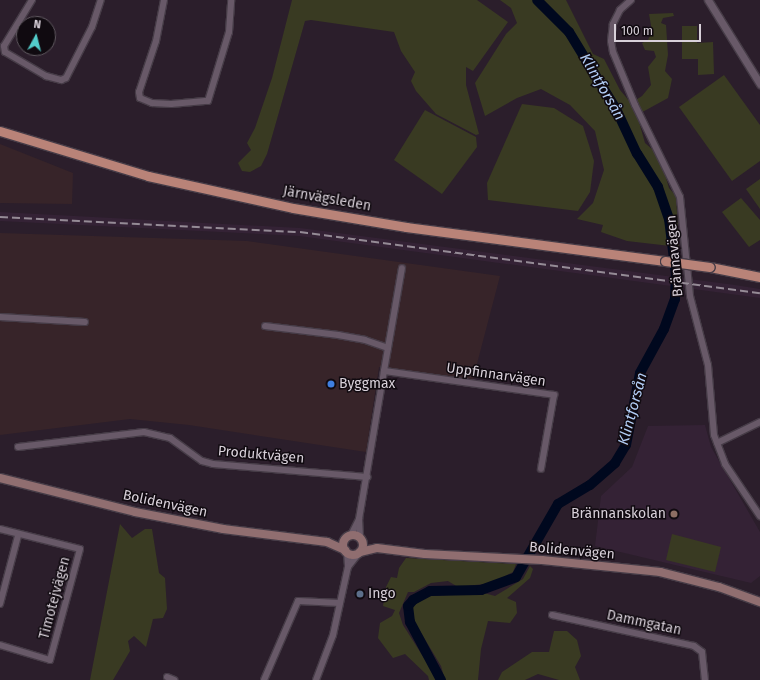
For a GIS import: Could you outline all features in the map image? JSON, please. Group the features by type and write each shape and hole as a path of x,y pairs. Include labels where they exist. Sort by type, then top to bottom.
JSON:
{"main road":[{"name":"Järnvägsleden","path":"0,130 100,163 190,186 293,208 406,227 710,267 760,277"},
{"name":"Bolidenvägen","path":"0,478 149,515 223,529 326,542 346,551 359,553 377,548 425,554 542,560 660,572 713,586 760,602"},
{"name":"Bolidenvägen","path":"326,542 348,536 361,538 377,548"},
{"path":"346,551 343,545 348,536"},
{"path":"359,553 363,546 361,538"}],"street":[{"path":"32,0 4,46 4,52 46,76 61,80 66,78 92,27 101,0"},
{"path":"164,0 156,41 139,92 140,98 152,103 171,104 208,101 229,32 231,0"},
{"name":"Brännavägen","path":"631,0 616,17 611,41 618,64 635,105 680,196 690,296 708,365 711,413 717,443 732,475 760,516"},
{"path":"708,0 760,84"},
{"path":"361,538 359,519 402,268"},
{"path":"0,317 85,322"},
{"path":"265,326 338,335 365,340 388,348"},
{"name":"Uppfinnarvägen","path":"384,371 554,395 541,469"},
{"path":"717,443 760,422"},
{"name":"Produktvägen","path":"18,447 144,432 170,438 202,461 213,464 367,478"},
{"path":"348,536 359,519"},
{"name":"Timotejvägen","path":"0,529 18,536 80,549 50,660 0,646"},
{"path":"0,604 18,536"},
{"path":"316,680 333,635 348,567 346,551"},
{"path":"348,567 359,553"},
{"path":"264,680 298,601 340,603"},
{"name":"Dammgatan","path":"552,615 694,646 702,652 705,680"},
{"path":"167,677 174,680"}],"shaded area":[{"path":"0,144 73,173 72,204 0,203"},
{"path":"0,212 300,228 735,285 760,289 760,298 299,236 0,221"},
{"path":"0,233 247,241 500,276 473,379 379,367 366,452 189,425 130,419 0,435"},
{"name":"Brännanskolan","path":"705,425 711,447 760,532 760,576 751,583 595,546 601,496 632,467 648,426"}],"green space":[{"path":"292,0 477,0 508,22 473,71 466,67 466,85 479,134 476,135 436,114 416,91 411,81 415,72 401,51 394,32 311,20 305,21 267,154 261,166 250,172 242,171 238,163 251,150 247,143 255,128 272,78"},
{"path":"500,0 566,0 593,54 604,59 620,90 631,103 642,96 651,85 648,67 656,57 654,51 645,50 642,43 648,40 652,31 649,14 673,13 674,16 663,18 661,23 666,25 668,55 665,71 672,79 668,98 637,115 645,143 653,150 664,171 669,188 676,196 679,247 627,241 601,232 603,225 577,219 593,203 604,170 595,131 570,105 541,89 517,98 485,116 475,83 506,34 517,23 511,8"},
{"path":"682,26 697,26 697,43 713,42 714,74 698,75 698,59 682,59"},
{"path":"724,75 760,125 760,161 732,181 679,107"},
{"path":"522,104 554,108 583,126 594,161 590,192 578,211 488,200 487,183"},
{"path":"425,110 476,137 477,147 442,194 394,160"},
{"path":"760,179 760,209 746,189"},
{"path":"741,198 760,220 760,240 749,247 722,212"},
{"path":"120,524 132,538 145,529 152,529 159,573 165,578 167,609 163,618 153,619 146,647 134,636 128,641 130,651 113,680 90,680"},
{"path":"672,534 721,547 715,572 666,560"},
{"path":"406,558 516,564 513,572 492,583 458,587 448,581 431,583 414,592 408,592 399,613 403,625 436,677 435,680 429,680 428,676 405,654 393,658 378,638 380,623 392,616 395,610 383,606 386,587 391,577 397,578 399,568"},
{"path":"530,566 533,569 530,578 507,598 516,602 517,613 510,623 488,621 481,649 478,680 445,680 441,666 411,616 411,606 419,599 431,596 484,593 495,596 523,579"},
{"path":"554,631 567,631 577,640 581,656 575,667 580,680 559,680 538,674 525,680 498,680 502,672 532,652 549,652"}],"waterway":[{"name":"Klintforsån","path":"441,680 410,622 408,606 413,600 430,591 481,590 516,577 558,504 590,485 615,463 626,445 640,373 664,329 675,299 676,275 669,219 658,187 637,154 616,109 569,32 537,0"}],"railway":[{"path":"0,217 300,232 760,293"}],"place":[{"name":"Byggmax","path":"331,384"},
{"name":"Brännanskolan","path":"674,514"},
{"name":"Ingo","path":"360,594"}]}
